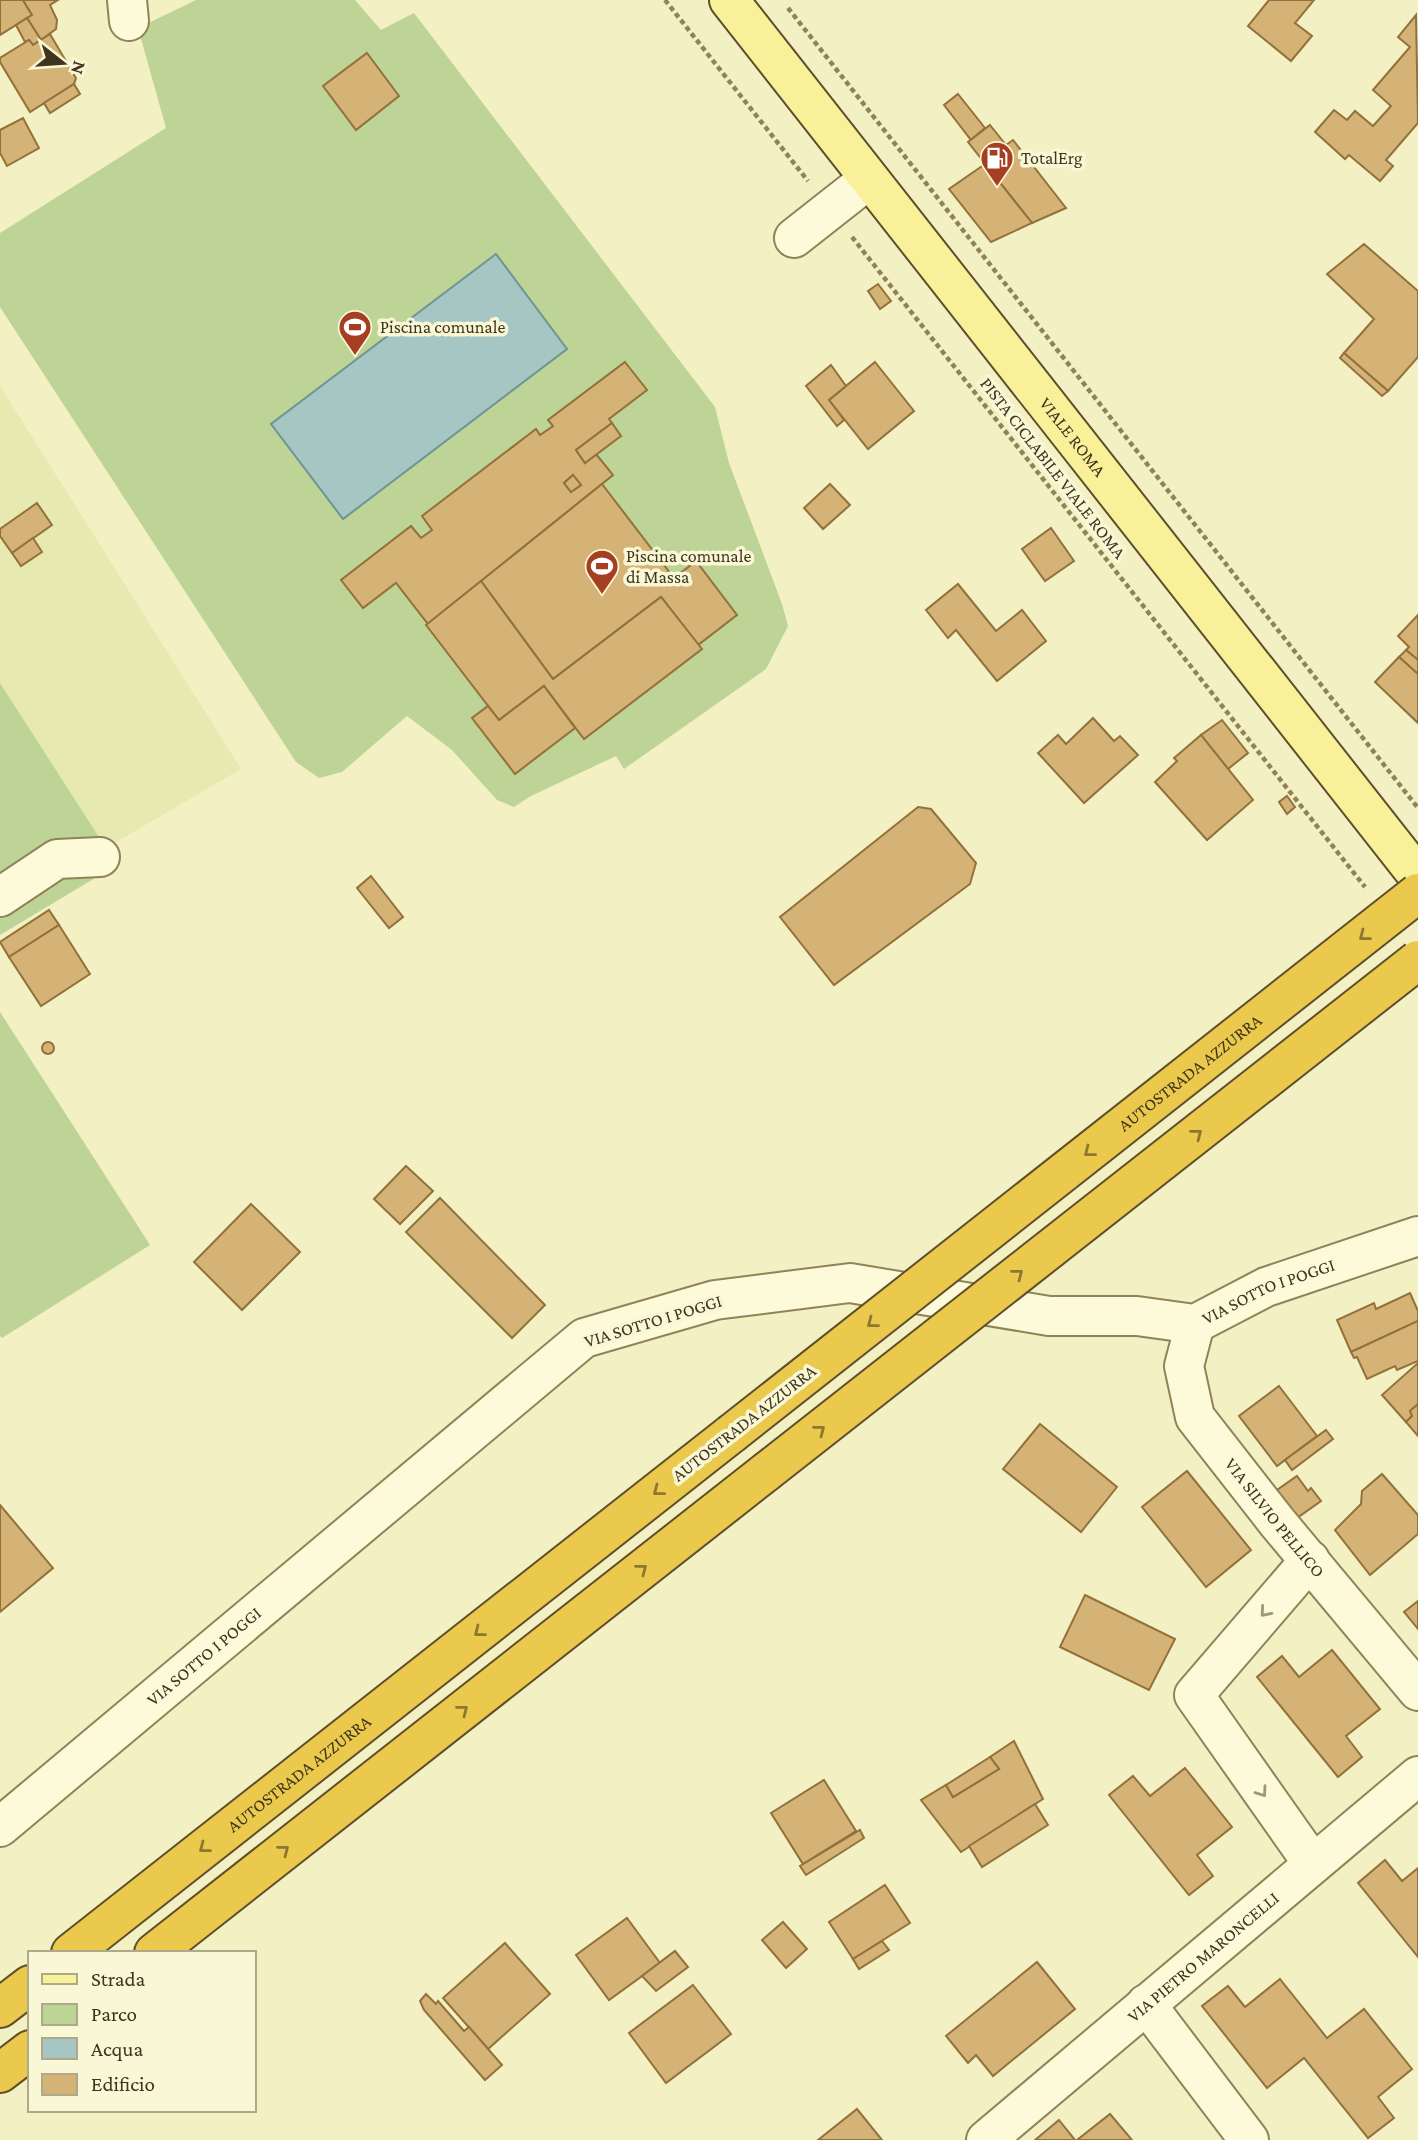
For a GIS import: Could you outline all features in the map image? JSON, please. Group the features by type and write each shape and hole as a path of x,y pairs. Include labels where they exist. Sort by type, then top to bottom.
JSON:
{"highway":[{"name":"AUTOSTRADA AZZURRA","path":"74,1951 1418,893"},
{"path":"157,1951 1418,960"},
{"path":"0,2008 28,1987"},
{"path":"0,2073 28,2052"}],"main road":[{"name":"VIALE ROMA","path":"729,0 1418,876"}],"street":[{"path":"794,238 869,178"},
{"path":"0,897 57,859 100,857"},
{"name":"VIA SOTTO I POGGI","path":"0,1827 584,1338 715,1300 850,1283 1049,1315 1137,1316 1195,1324 1266,1287 1418,1236"},
{"name":"VIA SILVIO PELLICO","path":"1195,1324 1184,1366 1195,1417 1418,1691"},
{"path":"1310,1560 1194,1695 1313,1864"},
{"name":"VIA PIETRO MARONCELLI","path":"986,2140 1418,1776"},
{"path":"1146,2004 1250,2140"}],"path":[{"name":"PISTA CICLABILE VIALE ROMA","path":"666,0 1366,888"},
{"path":"782,0 1418,808"}],"green space":[{"name":"Piscina comunale","path":"196,0 355,0 381,30 414,13 715,407 729,463 788,626 766,669 624,769 616,756 531,796 514,807 497,800 452,750 407,716 342,772 319,778 296,762 0,307 0,233 166,128 138,28"},
{"path":"0,386 241,769 106,848 0,683"},
{"path":"0,683 106,848 110,869 0,935"},
{"path":"0,1012 150,1245 2,1338 0,1336"}],"water":[{"path":"496,254 567,349 343,519 271,424"}],"building":[{"path":"0,0 23,0 32,15 0,35"},
{"path":"23,0 58,0 50,5 57,20 56,29 41,40 27,18 32,15"},
{"path":"1269,0 1314,0 1295,23 1312,36 1291,61 1248,26"},
{"path":"1416,15 1418,123 1386,160 1393,166 1380,181 1349,155 1345,159 1315,132 1334,110 1347,120 1355,111 1373,126 1391,106 1373,90 1410,47 1398,37"},
{"path":"27,18 41,40 33,45 29,40 25,42 16,25"},
{"path":"50,34 76,78 74,84 30,112 0,58 29,40 33,45"},
{"path":"367,53 399,96 356,130 323,86"},
{"path":"74,84 80,94 50,113 44,103"},
{"path":"958,94 985,128 971,140 944,105"},
{"path":"23,118 39,148 7,166 0,153 0,130"},
{"path":"990,125 1006,145 1013,140 1066,208 1032,223 968,142"},
{"path":"985,164 1032,223 991,242 949,189"},
{"path":"1364,244 1418,291 1418,357 1388,391 1344,353 1374,319 1327,274"},
{"path":"878,284 891,301 880,309 868,291"},
{"path":"1344,353 1388,391 1382,396 1340,358"},
{"path":"625,362 647,390 609,419 612,423 576,450 585,463 596,454 613,475 428,624 396,583 363,608 341,580 411,526 421,538 432,530 422,516 536,429 540,435 553,426 548,420","holes":["573,475 581,485 571,492 564,483"]},
{"path":"875,362 914,411 868,449 829,400"},
{"path":"831,365 846,386 829,400 844,420 837,426 806,386"},
{"path":"612,423 621,436 585,463 576,450"},
{"path":"573,475 581,485 571,492 564,483"},
{"path":"602,484 674,578 696,561 737,615 698,645 661,597 553,679 481,581"},
{"path":"830,484 850,505 823,529 804,508"},
{"path":"37,503 52,525 12,553 0,536 0,529"},
{"path":"1051,528 1074,561 1045,581 1022,549"},
{"path":"33,538 42,552 21,566 12,553"},
{"path":"481,581 553,679 661,597 702,649 584,739 544,686 499,720 426,625"},
{"path":"958,584 996,631 1022,610 1046,641 997,681 956,630 948,638 926,610"},
{"path":"1418,615 1418,660 1406,650 1409,647 1398,636"},
{"path":"1406,650 1418,660 1418,674 1399,657"},
{"path":"1399,657 1418,674 1418,723 1375,682"},
{"path":"544,686 575,728 515,774 472,718 488,706 499,720"},
{"path":"1093,718 1114,741 1120,736 1138,755 1084,803 1038,753 1058,735 1066,744"},
{"path":"1222,720 1248,753 1228,769 1201,735"},
{"path":"1201,735 1253,800 1207,840 1155,782 1177,761 1174,758"},
{"path":"1287,796 1295,807 1287,814 1279,802"},
{"path":"918,807 931,809 976,863 970,884 834,985 780,917"},
{"path":"371,876 403,917 389,928 357,888"},
{"path":"49,910 59,925 9,957 0,942"},
{"path":"59,925 90,974 41,1006 9,957"},
{"path":"43,1043 53,1043 53,1053 43,1053"},
{"path":"406,1166 433,1191 400,1224 374,1199"},
{"path":"440,1198 545,1305 512,1338 406,1232"},
{"path":"251,1204 300,1252 242,1310 194,1262"},
{"path":"1410,1293 1418,1311 1418,1321 1351,1352 1337,1320 1374,1303 1376,1309"},
{"path":"1418,1321 1418,1361 1397,1370 1395,1366 1367,1379 1357,1357 1354,1358 1351,1352"},
{"path":"1418,1363 1418,1404 1410,1411 1412,1416 1406,1422 1382,1395"},
{"path":"1279,1386 1317,1436 1277,1466 1239,1416"},
{"path":"1418,1404 1418,1436 1406,1422 1412,1416 1410,1411"},
{"path":"1040,1424 1117,1487 1081,1532 1003,1469"},
{"path":"1326,1430 1333,1439 1292,1470 1285,1460"},
{"path":"1187,1471 1251,1550 1206,1587 1142,1507"},
{"path":"1382,1474 1418,1515 1418,1534 1370,1575 1335,1530 1361,1504 1362,1491"},
{"path":"1297,1476 1308,1491 1311,1488 1321,1501 1297,1518 1277,1490"},
{"path":"0,1505 53,1568 0,1612"},
{"path":"1085,1595 1175,1639 1149,1690 1060,1647"},
{"path":"1418,1601 1418,1629 1404,1612"},
{"path":"1332,1650 1380,1709 1346,1736 1362,1757 1338,1777 1257,1677 1282,1656 1299,1677"},
{"path":"1014,1741 1043,1799 961,1852 921,1800 946,1785 953,1797 999,1769 990,1757"},
{"path":"990,1757 999,1769 953,1797 946,1785"},
{"path":"1185,1768 1232,1827 1197,1855 1213,1876 1189,1895 1109,1795 1133,1776 1150,1796"},
{"path":"824,1780 856,1831 803,1864 771,1813"},
{"path":"1035,1804 1048,1825 982,1867 969,1846"},
{"path":"860,1830 864,1838 806,1875 800,1866"},
{"path":"1385,1860 1402,1881 1418,1868 1418,1957 1358,1883"},
{"path":"885,1885 910,1923 853,1959 829,1922"},
{"path":"627,1918 660,1963 609,2000 576,1955"},
{"path":"783,1922 807,1949 786,1968 762,1940"},
{"path":"882,1941 889,1950 859,1969 853,1959"},
{"path":"505,1943 550,1994 488,2049 443,1998"},
{"path":"675,1951 688,1967 656,1991 642,1976"},
{"path":"1037,1962 1075,2009 993,2076 976,2055 968,2063 946,2036"},
{"path":"1280,1979 1327,2038 1364,2009 1412,2069 1378,2097 1394,2118 1368,2138 1304,2058 1267,2088 1202,2006 1228,1986 1245,2007"},
{"path":"693,1985 731,2034 666,2083 629,2033"},
{"path":"426,1994 436,2004 438,2001 464,2031 469,2027 502,2065 485,2080 424,2010 420,2001"},
{"path":"857,2109 882,2140 818,2140"},
{"path":"1110,2114 1132,2140 1077,2140"},
{"path":"1059,2120 1075,2140 1035,2140"}],"place":[{"name":"TotalErg","path":"997,188"},
{"name":"Piscina comunale","path":"355,357"},
{"name":"Piscina comunale di Massa","path":"602,596"}]}
